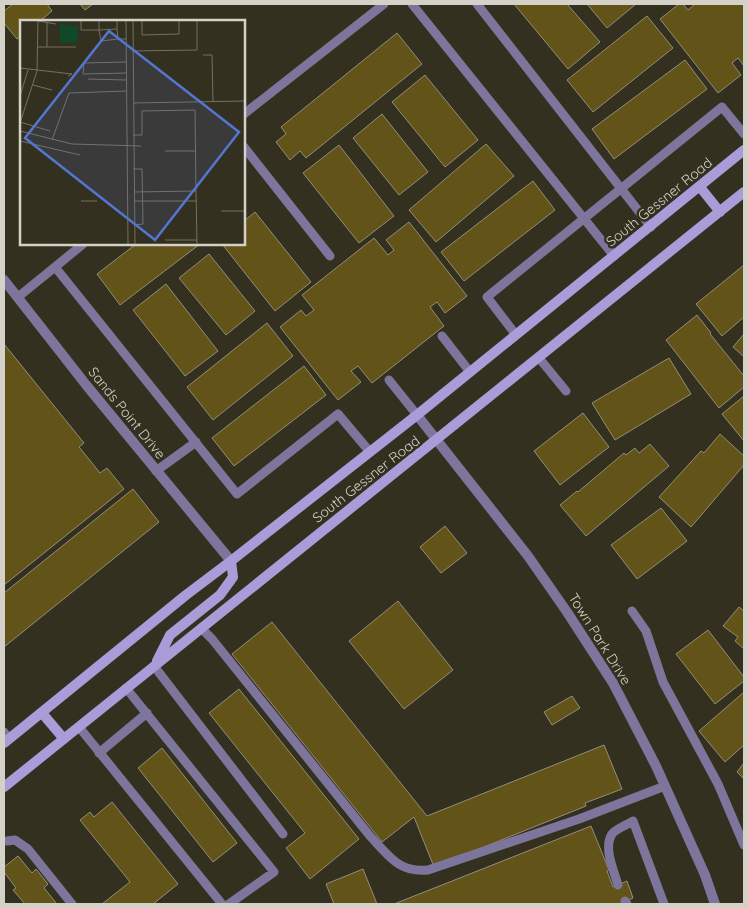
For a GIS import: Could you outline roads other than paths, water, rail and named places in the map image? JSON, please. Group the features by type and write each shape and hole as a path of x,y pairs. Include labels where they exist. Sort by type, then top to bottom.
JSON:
{"main road":[{"name":"South Gessner Road","path":"6,738 42,713 186,595 231,562 417,415 744,150"},
{"path":"700,187 720,212"},
{"name":"South Gessner Road","path":"4,787 437,441 744,192"},
{"path":"154,666 170,635 220,594 233,577 231,562"},
{"path":"42,713 64,739"}],"street":[{"name":"Sands Point Drive","path":"4,280 231,562"},
{"name":"Town Park Drive","path":"417,415 528,556 613,683 665,786 716,904"}],"lane":[{"path":"245,113 384,4"},
{"path":"412,4 614,256"},
{"path":"477,4 651,227"},
{"path":"516,335 486,297 722,107 744,134"},
{"path":"245,148 330,256"},
{"path":"18,297 83,245"},
{"path":"55,267 237,494 338,414 370,452"},
{"path":"442,336 470,372"},
{"path":"539,358 566,391"},
{"path":"388,380 417,415"},
{"path":"156,471 196,442"},
{"path":"632,611 646,630 663,682 718,784 744,845"},
{"path":"201,628 212,639 370,836 391,859 407,869 428,870 580,819 665,786"},
{"path":"154,666 283,834"},
{"path":"126,688 274,872 229,904"},
{"path":"100,754 147,713"},
{"path":"79,727 222,904"},
{"path":"618,885 609,845 613,834 633,821 664,904"},
{"path":"5,841 15,840 28,849 72,904"}]}
